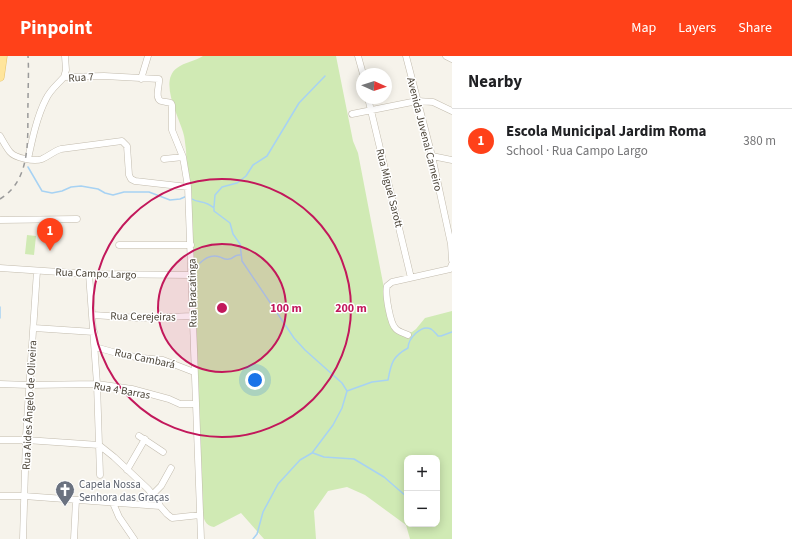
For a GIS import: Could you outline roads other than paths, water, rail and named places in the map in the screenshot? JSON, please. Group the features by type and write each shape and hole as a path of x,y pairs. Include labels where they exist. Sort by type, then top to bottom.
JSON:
{"main road":[{"path":"0,77 3,56"}],"street":[{"path":"64,77 66,70 65,56"},
{"path":"141,79 148,56"},
{"path":"358,56 361,68"},
{"name":"Avenida Juvenal Carneiro","path":"406,56 432,156 451,244 452,260"},
{"path":"446,56 452,58"},
{"name":"Rua 7","path":"28,159 32,139 46,98 64,77 104,76 141,79"},
{"name":"Rua Bracatinga","path":"141,79 160,79 157,96 158,99 171,103 172,130 183,156 188,187 201,539"},
{"path":"352,114 417,101 433,102 452,111"},
{"name":"Rua Miguel Sarott","path":"370,104 411,278"},
{"path":"0,136 10,152 15,156 37,160 42,160 55,151 61,149 122,141 127,146 129,176 131,179 136,181 188,187"},
{"path":"164,159 183,156"},
{"path":"432,156 452,160"},
{"path":"0,220 76,219"},
{"path":"119,245 191,245"},
{"path":"408,334 396,329 392,324 386,292 387,286 392,282 451,266"},
{"name":"Rua Campo Largo","path":"0,268 89,274 192,275"},
{"name":"Rua Aides Ângelo de Oliveira","path":"23,539 26,440 37,271"},
{"path":"89,274 95,347 100,475"},
{"name":"Rua Cerejeiras","path":"93,315 139,318 192,316"},
{"path":"34,328 94,332"},
{"name":"Rua Cambará","path":"95,347 124,355 163,360 194,372"},
{"name":"Rua 4 Barras","path":"0,384 97,384 132,389 169,399 180,404 195,404"},
{"path":"139,436 146,439 163,452"},
{"path":"127,470 146,439"},
{"path":"0,440 26,440 99,445 153,494 160,506 172,518 200,515"},
{"path":"153,494 161,486 171,468"},
{"path":"0,496 24,496 160,506"},
{"path":"74,539 76,500"},
{"path":"113,503 119,517 134,539"}],"waterway":[{"path":"214,207 215,195 222,187 237,183 246,176 253,165 267,156 299,103 325,76"},
{"path":"28,167 42,191 52,193 71,187 81,186 98,189 113,195 124,192 149,192 170,200 180,199 187,196"},
{"path":"190,198 210,205 214,208 214,211 230,223 233,234 240,244 242,261 294,338 305,350 342,383 347,391"},
{"path":"200,263 211,256 228,259 236,255 240,255"},
{"path":"0,307 0,318"},
{"path":"253,539 257,534 263,512 278,484 300,460 312,453 333,425 342,408 347,391 372,382 388,380 390,369 396,357 408,348 410,341 419,330 427,328 431,329 438,336 452,332"},
{"path":"313,453 324,457 354,459 384,477 404,494"}],"railway":[{"path":"0,199 11,190 18,180 26,156 28,129 28,56"}],"place":[{"name":"Escola Municipal Jardim Roma","path":"50,251"},
{"name":"Capela Nossa Senhora das Graças","path":"65,507"}]}
